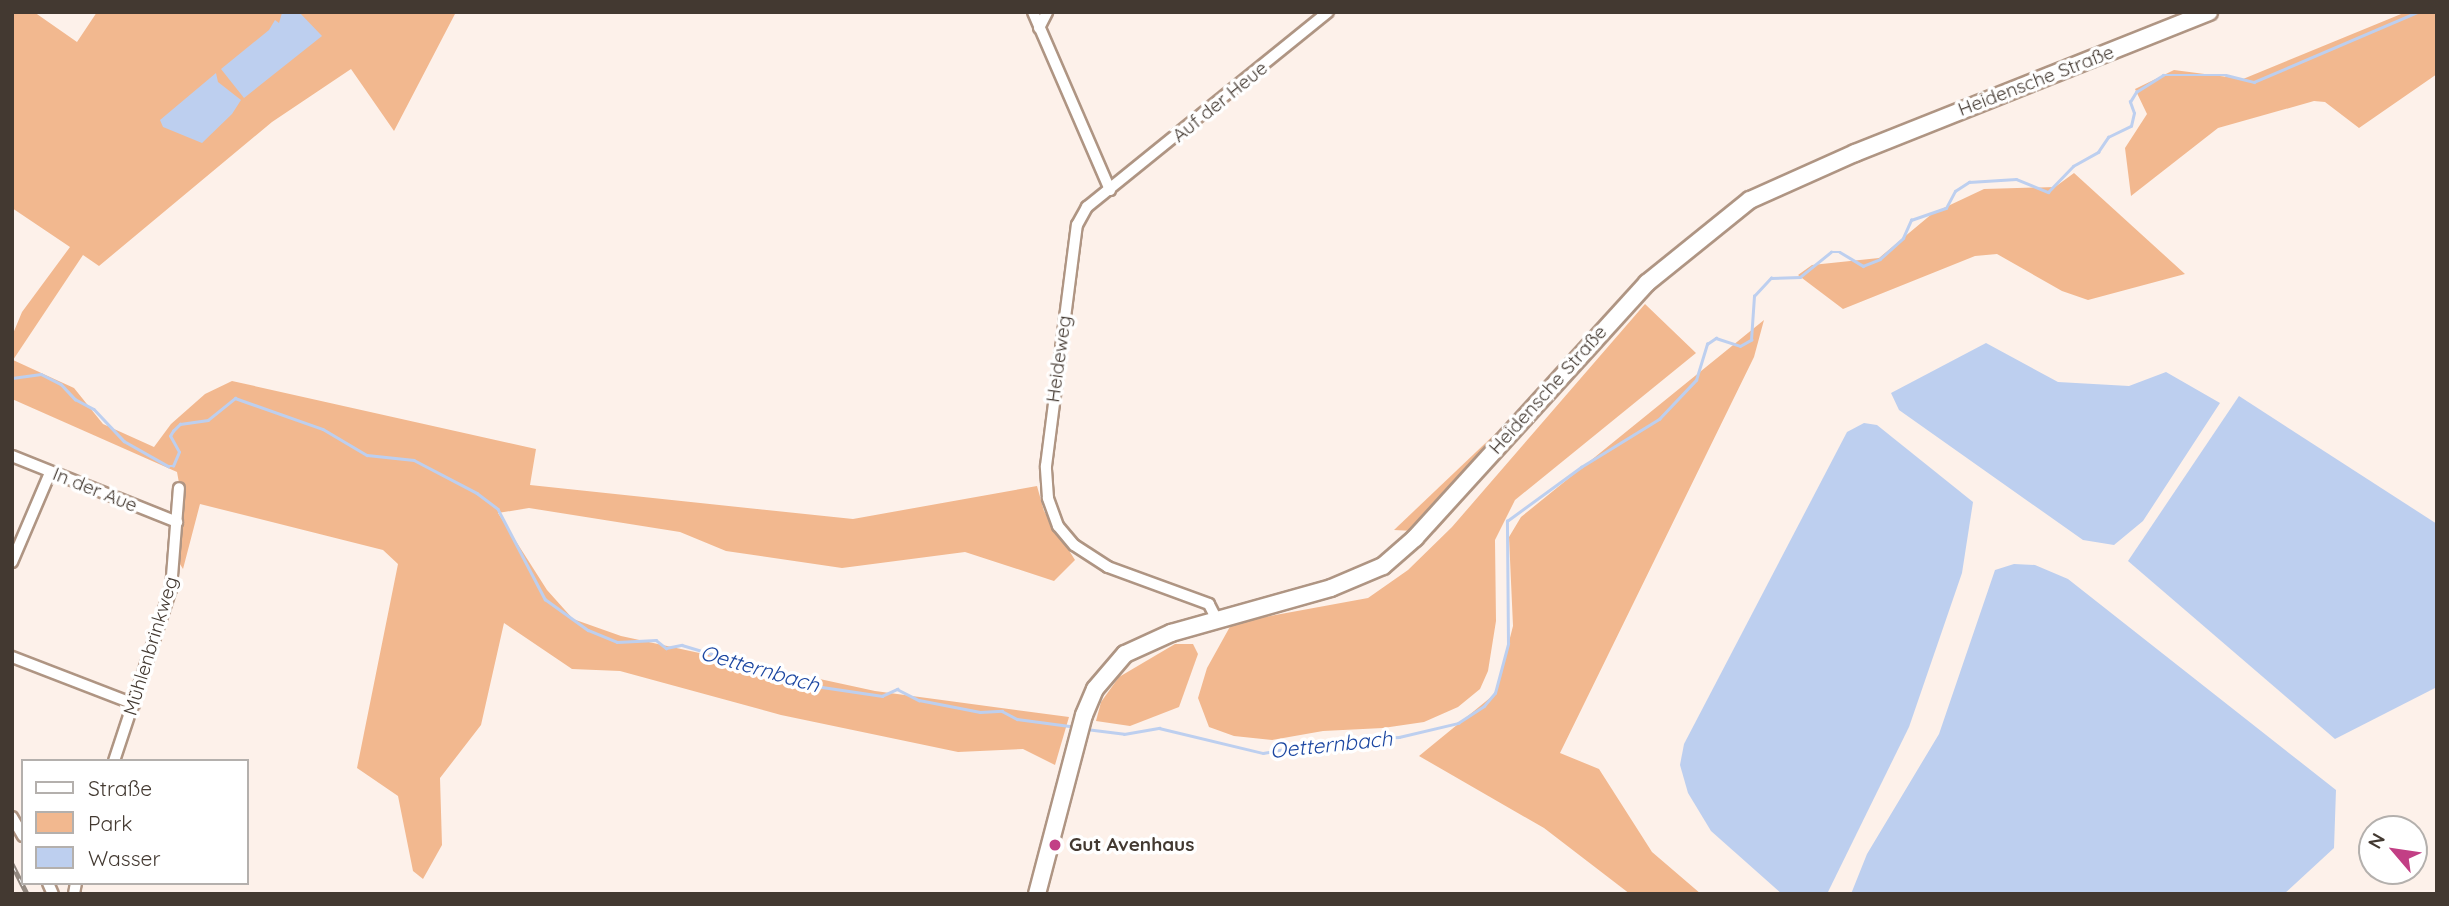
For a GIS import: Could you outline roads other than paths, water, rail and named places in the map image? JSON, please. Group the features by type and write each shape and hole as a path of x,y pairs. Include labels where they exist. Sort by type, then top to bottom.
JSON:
{"main road":[{"name":"Heidensche Straße","path":"1037,894 1084,715 1095,689 1125,654 1146,642 1362,578 1402,551 1647,283 1750,200 1854,153 2209,12"}],"street":[{"path":"1032,12 1110,190"},
{"path":"1039,28 1047,12"},
{"name":"Auf der Heue","path":"1110,190 1328,12"},
{"name":"Heideweg","path":"1110,190 1087,207 1077,225 1046,466 1048,498 1058,526 1074,545 1108,567 1197,597 1209,604 1217,620"},
{"name":"In der Aue","path":"12,456 177,522"},
{"path":"12,562 50,472"},
{"name":"Mühlenbrinkweg","path":"115,759 172,589 179,488"},
{"path":"12,657 134,704"},
{"path":"12,817 21,833"}],"water":[{"path":"299,12 322,36 244,98 221,69 269,30 275,20 279,23 282,13"},
{"path":"216,73 218,82 241,100 232,114 202,143 163,127 160,120"},
{"path":"1986,343 2058,382 2129,386 2166,372 2220,403 2143,521 2114,545 2083,540 1899,410 1891,393"},
{"path":"2239,396 2437,524 2437,687 2335,739 2128,561"},
{"path":"1864,423 1877,425 1973,502 1962,573 1909,727 1827,894 1782,894 1711,831 1688,793 1680,765 1684,744 1847,432"},
{"path":"2014,564 2035,565 2068,579 2336,790 2334,848 2284,894 1851,894 1867,854 1939,734 1995,570"}],"waterway":[{"name":"Oetternbach","path":"1086,729 1124,734 1159,728 1263,753 1336,740 1399,737 1458,723 1484,706 1495,693 1508,644 1507,521 1581,467 1659,419 1696,380 1707,344 1716,338 1740,346 1751,340 1754,296 1771,278 1800,277 1831,252 1840,252 1863,266 1880,259 1903,238 1911,220 1946,208 1955,191 1969,182 2016,179 2048,192 2073,166 2098,152 2108,137 2131,126 2134,113 2130,102 2136,92 2163,75 2226,75 2254,82 2417,12"},
{"name":"Oetternbach","path":"12,378 41,374 61,384 75,399 94,409 124,441 168,466 173,466 179,452 170,436 173,431 180,424 208,420 235,398 323,429 367,455 414,460 477,493 498,509 545,599 588,630 617,642 656,640 666,648 682,645 822,687 882,696 897,689 919,700 980,712 1002,711 1017,719 1076,727"}],"railway":[{"path":"12,864 21,882"},
{"path":"22,885 27,894"}],"place":[{"name":"Gut Avenhaus","path":"1055,845"}]}
